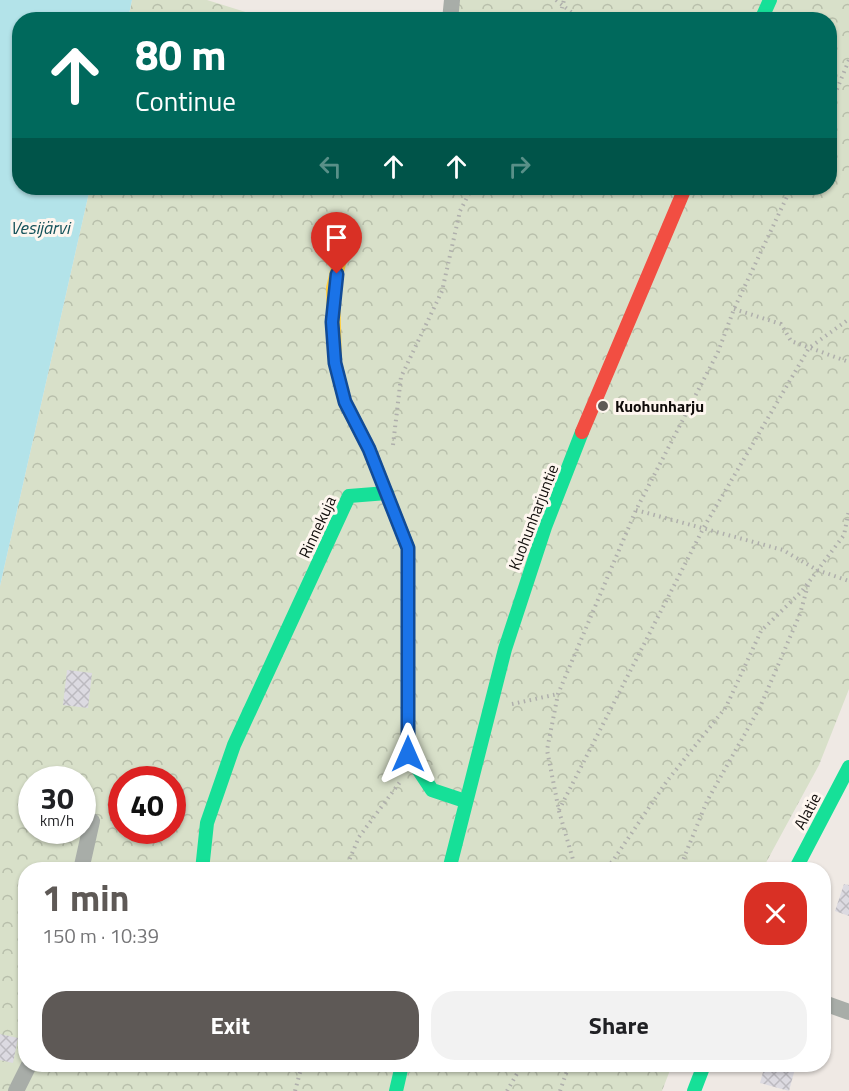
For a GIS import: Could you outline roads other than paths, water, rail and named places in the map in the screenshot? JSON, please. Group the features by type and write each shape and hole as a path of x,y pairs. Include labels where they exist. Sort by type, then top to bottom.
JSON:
{"street":[{"name":"Kuohunharjuntie","path":"451,862 507,640 550,514 682,195"},
{"path":"340,259 333,288 332,322 335,363 345,402 387,493 408,548 408,754 432,790 465,801"},
{"name":"Rinnekuja","path":"203,862 207,823 234,745 349,496 387,493"},
{"name":"Alatie","path":"799,862 849,767"},
{"path":"83,862 87,844"},
{"path":"831,1006 849,1012"},
{"path":"16,1091 26,1072"},
{"path":"396,1091 400,1072"},
{"path":"694,1091 701,1072"}],"water":[{"name":"Vesijärvi","path":"0,0 132,0 129,12 12,12 12,195 88,195 0,586"}],"place":[{"name":"Kuohunharju","path":"603,406"}]}
